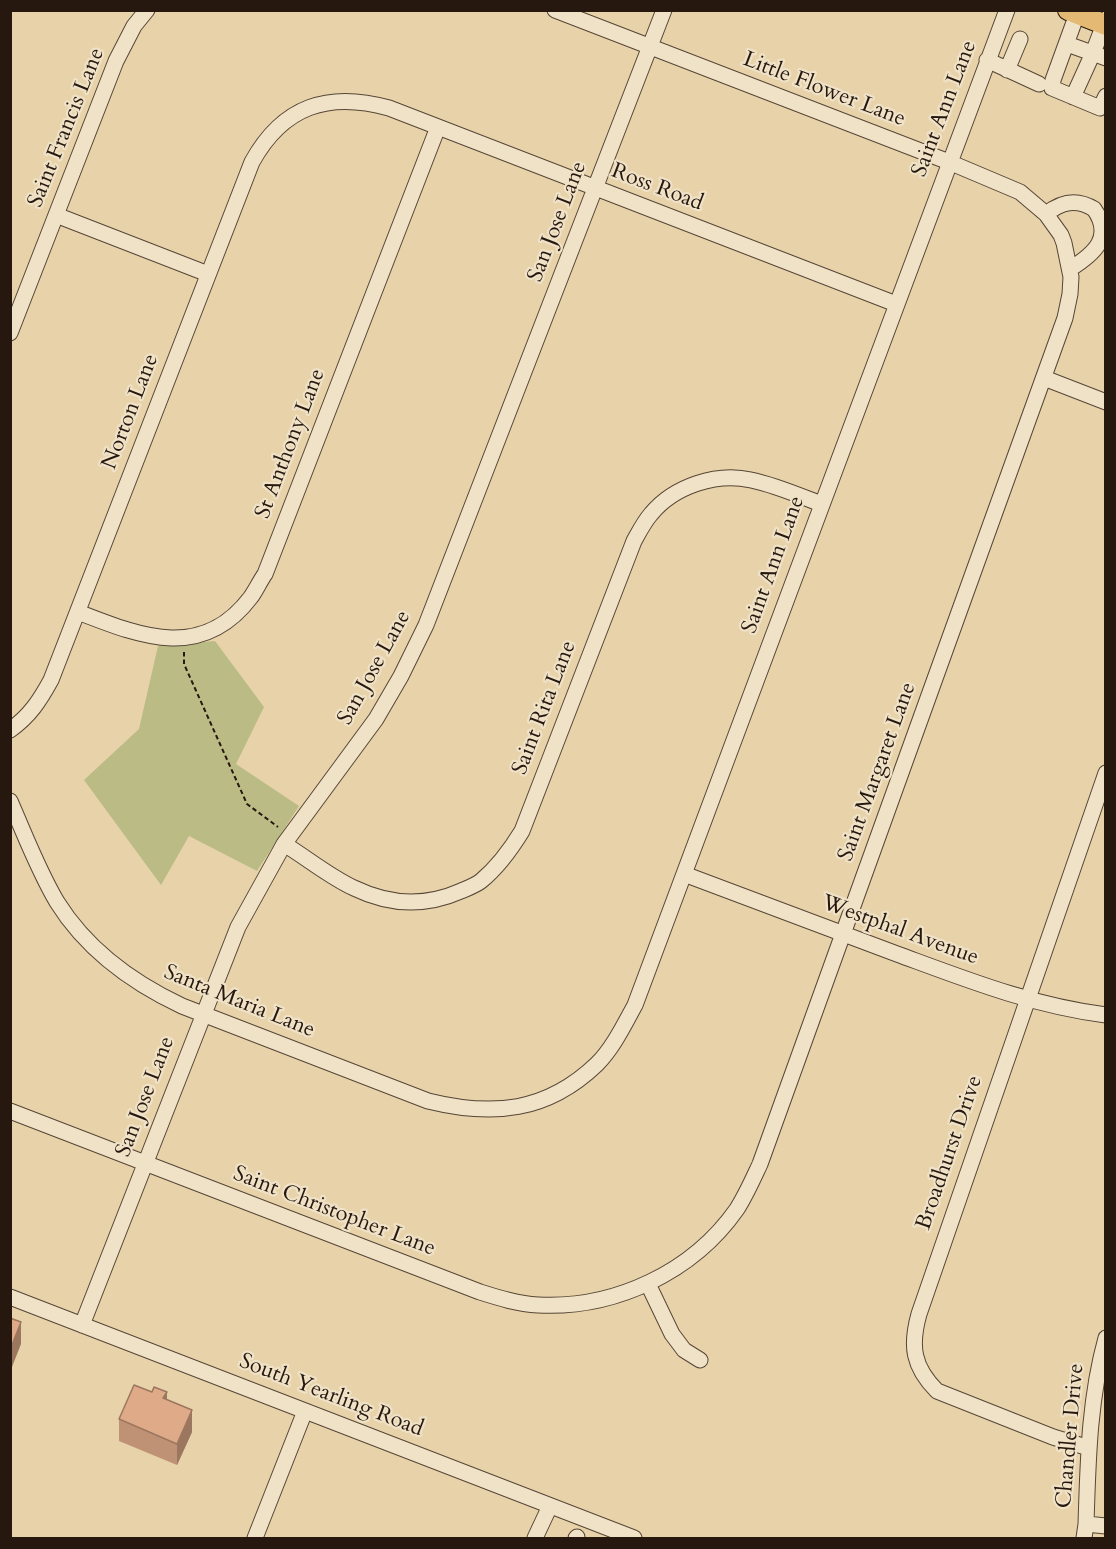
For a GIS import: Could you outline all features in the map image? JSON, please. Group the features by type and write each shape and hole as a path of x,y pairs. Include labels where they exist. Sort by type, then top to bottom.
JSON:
{"main road":[{"path":"1073,12 1105,23"}],"street":[{"name":"Saint Francis Lane","path":"10,333 116,61 134,26 147,10"},
{"name":"Little Flower Lane","path":"555,10 949,162 1020,192 1046,214 1061,235"},
{"name":"San Jose Lane","path":"82,1325 238,927 287,840 376,719 401,676 426,625 664,10"},
{"name":"Saint Ann Lane","path":"540,1101 569,1084 597,1063 617,1037 635,1005 1007,10"},
{"path":"1073,12 1067,44 1052,88 1100,108 1106,96"},
{"path":"1073,97 1099,56 1105,23"},
{"path":"1007,70 1020,39"},
{"path":"1067,44 1099,56"},
{"path":"987,60 1039,84"},
{"name":"Ross Road","path":"297,113 318,105 342,100 365,101 389,108 896,304"},
{"name":"Norton Lane","path":"10,729 25,719 51,680 252,162 270,134 297,113"},
{"name":"St Anthony Lane","path":"78,612 131,633 159,639 184,638 210,631 233,616 251,597 265,573 438,127"},
{"path":"1046,214 1061,204 1075,202 1094,208 1101,220 1102,237 1099,243 1089,256 1070,269"},
{"path":"56,215 208,274"},
{"name":"Saint Margaret Lane","path":"648,1284 686,1260 731,1217 750,1187 760,1164 1068,307 1070,269 1061,235"},
{"path":"1044,378 1106,402"},
{"name":"Saint Rita Lane","path":"287,840 352,888 372,896 400,902 433,901 448,897 480,882 510,851 522,831 634,541 652,512 682,490 698,483 734,477 765,483 821,504"},
{"name":"Broadhurst Drive","path":"1089,1448 1053,1437 937,1391 918,1366 913,1343 919,1314 1106,773"},
{"name":"Santa Maria Lane","path":"10,801 57,902 78,931 121,972 151,991 203,1014 428,1101 456,1108 484,1111 511,1109 540,1101"},
{"name":"Westphal Avenue","path":"684,874 961,978 1027,1000 1106,1015"},
{"name":"Saint Christopher Lane","path":"10,1111 480,1292 509,1301 537,1305 585,1302 613,1297 648,1284"},
{"path":"648,1284 672,1334 684,1350 700,1360"},
{"name":"South Yearling Road","path":"10,1297 550,1506 615,1535 634,1539"},
{"name":"Chandler Drive","path":"1085,1531 1092,1397 1106,1338"},
{"path":"255,1539 305,1411"},
{"path":"535,1539 550,1506"},
{"path":"1085,1531 1106,1526"}],"path":[{"path":"184,638 184,664 247,804 287,840"}],"green space":[{"path":"215,641 264,707 236,764 299,806 257,871 189,836 161,885 84,780 139,729 158,646"}],"building":[{"path":"10,1318 21,1322 10,1350"},
{"path":"134,1385 152,1392 154,1387 167,1392 163,1398 192,1410 177,1444 119,1419"}]}
